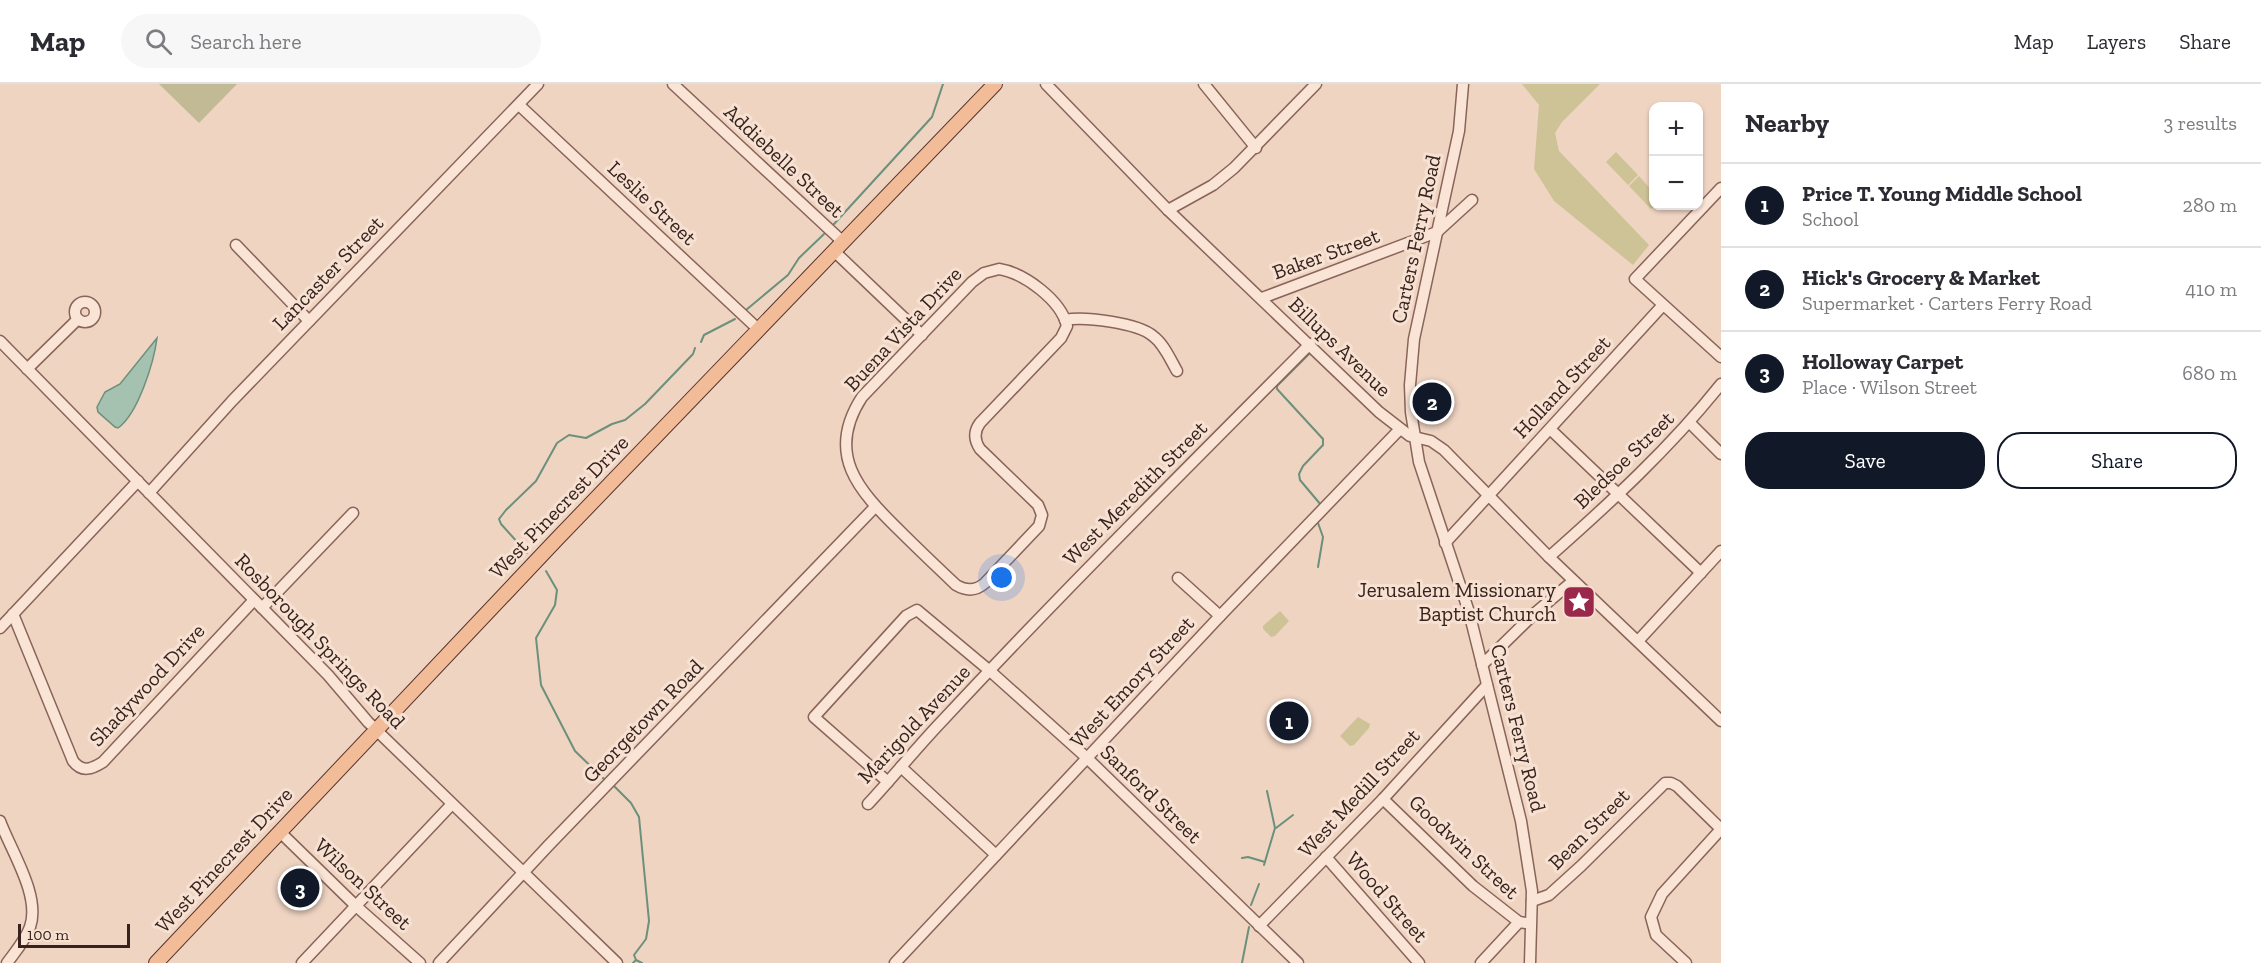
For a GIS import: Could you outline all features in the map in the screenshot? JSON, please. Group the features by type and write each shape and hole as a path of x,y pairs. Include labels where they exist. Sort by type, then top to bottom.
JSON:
{"main road":[{"name":"West Pinecrest Drive","path":"156,963 758,329 995,84"}],"street":[{"name":"Lancaster Street","path":"149,493 232,401 538,84"},
{"name":"Addiebelle Street","path":"673,84 839,247 922,335"},
{"name":"Billups Avenue","path":"1046,84 1168,210 1400,429 1414,438 1439,445 1549,557 1721,721"},
{"path":"1204,84 1256,148"},
{"path":"1168,210 1213,185 1256,148 1316,84"},
{"name":"Carters Ferry Road","path":"1463,84 1459,131 1412,354 1410,385 1414,438 1423,475 1468,612 1523,829 1530,869 1532,901 1530,963"},
{"name":"Leslie Street","path":"519,105 758,329"},
{"path":"1721,188 1635,279 1721,357"},
{"path":"1437,232 1472,200"},
{"name":"Baker Street","path":"1262,298 1437,232"},
{"path":"236,245 309,321"},
{"name":"Buena Vista Drive","path":"999,269 1019,275 1049,297 1060,309 1065,320 1066,330 1061,338 980,423 976,430 976,442 980,449 1038,505 1042,515 1039,526 985,583 972,590 956,585 875,507 860,488 848,464 845,452 847,430 852,414 862,397 922,335 976,279 989,271 999,269"},
{"name":"Holland Street","path":"1445,543 1663,305"},
{"path":"1065,320 1085,318 1144,330 1157,339 1177,371"},
{"path":"27,369 78,319"},
{"name":"Rosborough Springs Road","path":"0,341 335,682 376,730 617,963"},
{"name":"West Meredith Street","path":"990,671 1139,516 1310,344"},
{"name":"Bledsoe Street","path":"1549,557 1620,494 1690,423 1721,384"},
{"path":"1690,423 1721,454"},
{"name":"West Emory Street","path":"895,963 1220,616 1400,429"},
{"path":"1550,429 1701,573"},
{"path":"0,630 138,481"},
{"name":"Georgetown Road","path":"439,963 875,507"},
{"name":"Shadywood Drive","path":"13,614 76,765 91,769 103,762 258,604 353,513"},
{"path":"1638,641 1721,550"},
{"path":"1178,578 1220,616"},
{"path":"1482,665 1535,613 1574,581"},
{"name":"Sanford Street","path":"888,782 814,717 906,616 917,610 990,671 1087,758 1298,963"},
{"name":"Marigold Avenue","path":"868,804 943,719 990,671"},
{"name":"West Medill Street","path":"1259,926 1383,799 1487,685"},
{"path":"901,767 996,855"},
{"name":"Bean Street","path":"1532,901 1545,897 1581,866 1661,785 1671,783 1721,829"},
{"name":"Goodwin Street","path":"1383,799 1473,886 1519,922"},
{"path":"302,963 452,804"},
{"path":"0,821 27,885 33,907 32,920 27,934 7,963"},
{"path":"1686,963 1656,935 1651,917 1662,894 1721,829"},
{"name":"Wilson Street","path":"280,832 356,906 420,963"},
{"name":"Wood Street","path":"1326,857 1419,963"},
{"path":"1481,963 1519,922 1532,923"}],"shaded area":[{"path":"159,84 237,84 199,123"},
{"path":"1522,84 1600,84 1562,122 1555,133 1559,151 1649,245 1633,265 1554,201 1534,169 1539,105"},
{"path":"1616,152 1638,175 1628,185 1606,162"},
{"path":"1639,176 1649,187 1649,207 1629,186"},
{"path":"157,338 149,373 138,400 125,421 118,428 115,427 98,412 97,407 105,392 120,384"},
{"path":"1280,611 1289,621 1275,636 1271,637 1263,626"},
{"path":"1358,717 1370,724 1369,728 1354,745 1350,746 1340,736"}],"waterway":[{"path":"834,224 932,117 943,84"},
{"path":"746,310 788,275 799,258 824,234"},
{"path":"701,342 704,335 735,319"},
{"path":"527,553 499,519 536,481 557,443 569,435 586,438 612,424 625,420 645,404 693,354 695,348"},
{"path":"1310,353 1277,386 1277,389 1323,439 1323,445 1303,466 1299,474 1300,480 1321,505"},
{"path":"1318,523 1323,537 1318,567"},
{"path":"546,571 557,590 555,605 536,638 541,685 575,751 605,780"},
{"path":"614,786 631,803 639,817 649,921 646,939 634,955 636,960"},
{"path":"1264,865 1275,828 1267,791"},
{"path":"1276,828 1293,815"},
{"path":"1242,858 1248,857 1265,862"},
{"path":"1251,905 1259,884"},
{"path":"1242,963 1249,927"},
{"path":"633,963 636,960 642,963"}],"place":[{"name":"Hick's Grocery & Market","path":"1432,402"},
{"name":"Jerusalem Missionary Baptist Church","path":"1579,602"},
{"name":"Price T. Young Middle School","path":"1289,721"},
{"name":"Holloway Carpet","path":"300,888"}]}
